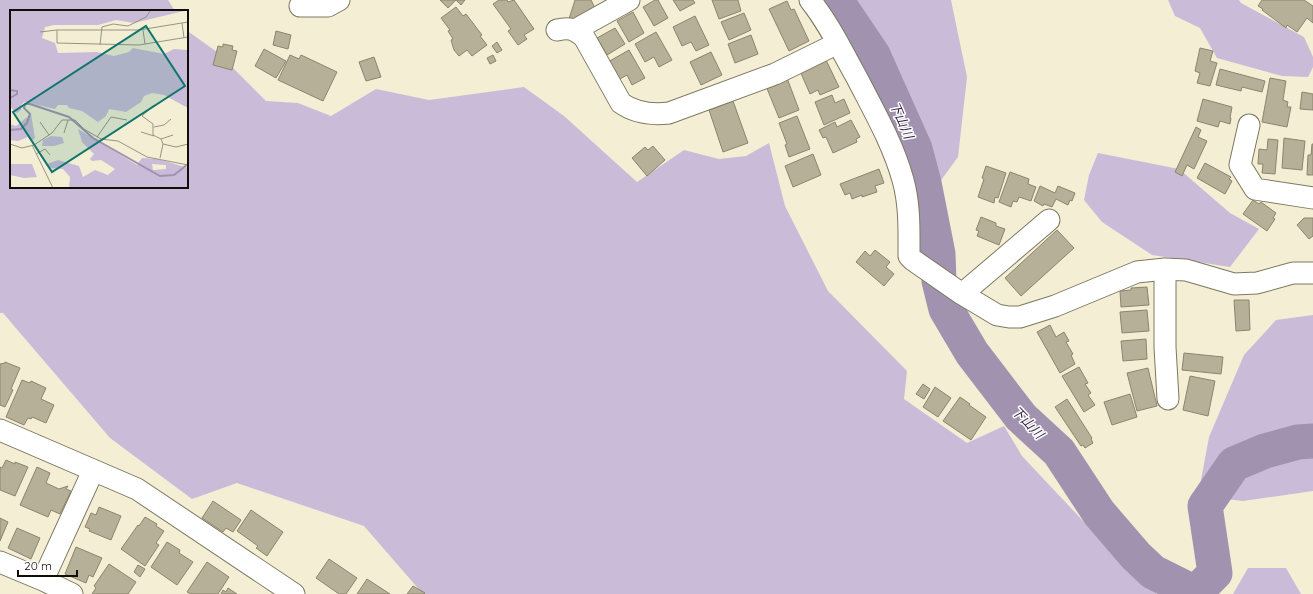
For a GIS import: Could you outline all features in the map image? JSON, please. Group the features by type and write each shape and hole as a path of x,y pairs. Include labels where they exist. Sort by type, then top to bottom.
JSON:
{"street":[{"path":"300,6 328,6 339,0"},
{"path":"629,0 566,30 584,37 621,103 630,109 655,114 669,113 775,74 838,43"},
{"path":"810,0 822,14 877,116 895,154 905,189 909,212 909,256 958,291 997,315 1020,317 1055,306 1137,272 1165,269 1186,270 1234,284 1257,283 1293,273 1313,273"},
{"path":"1249,125 1240,165 1255,189 1313,198"},
{"path":"958,291 1049,220"},
{"path":"1165,269 1165,347 1168,399"},
{"path":"0,430 137,490 294,594"},
{"path":"43,580 93,471"},
{"path":"0,562 72,594"}],"shaded area":[{"path":"0,0 168,0 174,10 10,10 10,188 188,188 188,31 217,52 266,101 298,103 331,116 376,89 429,100 524,87 564,116 637,182 684,150 719,159 746,156 769,143 785,206 828,291 907,371 904,399 967,443 1004,426 1022,456 1133,574 1157,594 423,594 364,526 237,483 192,499 110,438 3,313 0,313"},
{"path":"848,0 951,0 967,77 958,157 936,187 919,132 874,42"},
{"path":"1168,0 1239,0 1241,3 1304,37 1313,57 1313,67 1308,77 1282,76 1217,58 1200,28 1175,16"},
{"path":"1098,153 1179,169 1230,213 1259,229 1230,267 1152,255 1102,222 1084,200 1089,175"},
{"path":"1313,315 1313,491 1243,501 1198,496 1209,437 1244,355 1276,320"},
{"path":"1248,568 1286,568 1301,594 1233,594"}],"building":[{"path":"440,0 456,0 448,8"},
{"path":"456,0 465,0 461,5"},
{"path":"499,0 507,0 508,2 514,0 534,29 524,35 527,39 518,45 508,31 511,29 493,4"},
{"path":"575,0 591,0 595,8 571,22 569,19"},
{"path":"655,0 658,0 668,18 654,26 643,7"},
{"path":"673,0 693,0 695,3 680,11"},
{"path":"712,0 738,0 741,11 719,19"},
{"path":"1262,0 1304,0 1313,6 1313,23 1307,18 1297,32 1287,25 1286,28 1258,6"},
{"path":"787,1 791,10 794,9 809,41 789,51 769,9"},
{"path":"456,7 463,16 466,14 482,35 480,36 487,45 472,56 467,50 459,56 454,50 451,40 453,39 448,31 450,30 441,18"},
{"path":"633,12 644,33 629,42 617,21"},
{"path":"744,13 751,30 729,40 721,22"},
{"path":"695,16 709,45 696,51 691,42 682,46 673,27"},
{"path":"615,28 625,44 607,55 597,38"},
{"path":"276,31 291,35 288,49 273,45"},
{"path":"656,32 672,60 659,67 654,57 645,62 635,44"},
{"path":"751,35 758,54 735,63 728,44"},
{"path":"497,42 502,50 497,53 492,46"},
{"path":"223,44 233,46 232,50 237,51 232,70 213,65 218,46 223,47"},
{"path":"1200,48 1213,51 1210,61 1217,63 1210,86 1197,83 1200,73 1195,71"},
{"path":"264,49 286,61 276,78 255,66"},
{"path":"629,50 645,78 632,85 627,75 618,80 608,62"},
{"path":"711,52 722,75 701,85 690,62"},
{"path":"290,55 299,59 301,55 337,72 323,101 278,80"},
{"path":"493,55 496,61 490,64 487,58"},
{"path":"374,57 381,77 366,81 359,62"},
{"path":"826,60 839,87 820,95 818,90 810,94 800,71"},
{"path":"1220,69 1265,81 1262,92 1242,87 1241,91 1216,85"},
{"path":"787,78 799,110 779,118 766,86"},
{"path":"1270,78 1286,81 1283,100 1288,102 1287,107 1291,107 1287,127 1262,122"},
{"path":"1302,92 1313,94 1313,110 1300,109"},
{"path":"832,95 835,103 844,99 850,113 824,125 815,102"},
{"path":"1203,99 1232,107 1230,124 1220,121 1218,127 1197,121"},
{"path":"733,101 748,143 723,152 709,110"},
{"path":"797,116 810,149 789,157 785,145 787,144 779,123"},
{"path":"851,120 860,137 856,139 857,142 833,153 826,137 823,138 819,130 835,122 837,127"},
{"path":"1196,127 1201,130 1198,137 1207,141 1194,169 1187,165 1182,176 1175,172"},
{"path":"1284,138 1305,141 1302,170 1282,168"},
{"path":"1268,139 1278,140 1275,174 1262,173 1263,164 1258,164 1259,149 1267,150"},
{"path":"1312,144 1313,175 1307,175 1308,155 1311,155"},
{"path":"653,146 665,160 647,176 632,158 645,147 648,150"},
{"path":"813,154 821,175 793,187 785,166"},
{"path":"1205,163 1231,177 1229,179 1232,181 1225,194 1197,178"},
{"path":"986,166 1006,173 998,198 995,197 994,203 978,197 984,179 982,178"},
{"path":"879,169 884,183 875,186 877,192 852,199 850,193 845,195 840,184"},
{"path":"1010,172 1029,179 1028,184 1036,187 1031,201 1019,197 1017,202 1013,201 1011,207 999,202"},
{"path":"1040,186 1055,193 1058,186 1075,193 1072,201 1070,200 1068,205 1056,199 1052,207 1044,204 1043,206 1034,201"},
{"path":"1253,200 1259,204 1261,202 1276,213 1273,218 1275,219 1267,231 1243,214"},
{"path":"981,217 996,223 996,226 1005,229 999,245 977,236 979,231 976,230"},
{"path":"1304,218 1313,218 1313,236 1309,239 1297,225"},
{"path":"1057,230 1074,248 1021,296 1005,278"},
{"path":"875,250 890,262 886,267 894,274 884,286 856,262 865,251 870,256"},
{"path":"1147,287 1149,305 1121,307 1120,291 1131,290 1131,288"},
{"path":"1234,300 1249,300 1250,330 1236,331"},
{"path":"1147,310 1149,331 1122,333 1120,312"},
{"path":"1050,325 1056,337 1064,332 1069,341 1066,342 1073,354 1071,355 1075,364 1060,373 1037,332"},
{"path":"1146,339 1147,359 1123,361 1121,341"},
{"path":"1184,353 1223,357 1221,374 1182,370"},
{"path":"5,362 20,368 11,389 13,390 5,407 0,405 0,364"},
{"path":"1079,367 1088,383 1085,384 1091,393 1088,395 1095,405 1084,412 1062,376"},
{"path":"1148,368 1157,406 1137,411 1127,373"},
{"path":"1190,376 1215,381 1208,416 1183,410"},
{"path":"22,380 30,383 31,381 46,388 41,399 54,405 46,423 32,417 31,419 28,418 24,425 6,417"},
{"path":"923,384 930,389 924,399 916,394"},
{"path":"935,387 951,398 938,417 923,407"},
{"path":"1130,394 1137,417 1112,425 1104,402"},
{"path":"960,397 986,417 971,440 943,421"},
{"path":"1067,399 1092,438 1093,443 1085,448 1083,445 1081,446 1055,407"},
{"path":"6,460 28,467 15,496 0,490 0,467 2,468"},
{"path":"37,467 50,473 46,483 59,489 68,486 66,489 71,491 60,514 51,510 48,517 20,505"},
{"path":"213,501 241,520 233,532 226,528 223,532 202,518"},
{"path":"99,507 121,516 111,540 89,531 90,529 85,527 91,513 96,515"},
{"path":"251,510 283,532 267,556 256,548 258,546 237,531"},
{"path":"145,517 157,524 156,526 164,531 156,543 159,545 145,566 121,549"},
{"path":"0,518 8,522 0,541"},
{"path":"17,528 40,538 31,559 8,548"},
{"path":"167,542 180,550 179,553 193,562 177,585 151,567"},
{"path":"76,547 102,558 93,577 89,575 86,583 65,574"},
{"path":"329,559 357,578 346,594 339,594 316,578"},
{"path":"207,562 229,577 218,594 191,594 187,592"},
{"path":"109,564 136,582 128,594 92,594 96,588 94,586"},
{"path":"138,565 145,569 140,577 134,572"},
{"path":"367,579 390,594 357,594"},
{"path":"413,586 425,593 407,594"},
{"path":"228,588 237,594 221,594 223,590 226,592"}],"waterway":[{"name":"下山川","path":"836,0 873,55 915,149 924,183 938,254 939,281 946,309 972,353 1021,417 1059,452 1099,513 1136,556 1153,572 1195,593 1215,573 1205,506 1234,464 1265,451 1298,442 1313,441"}]}
